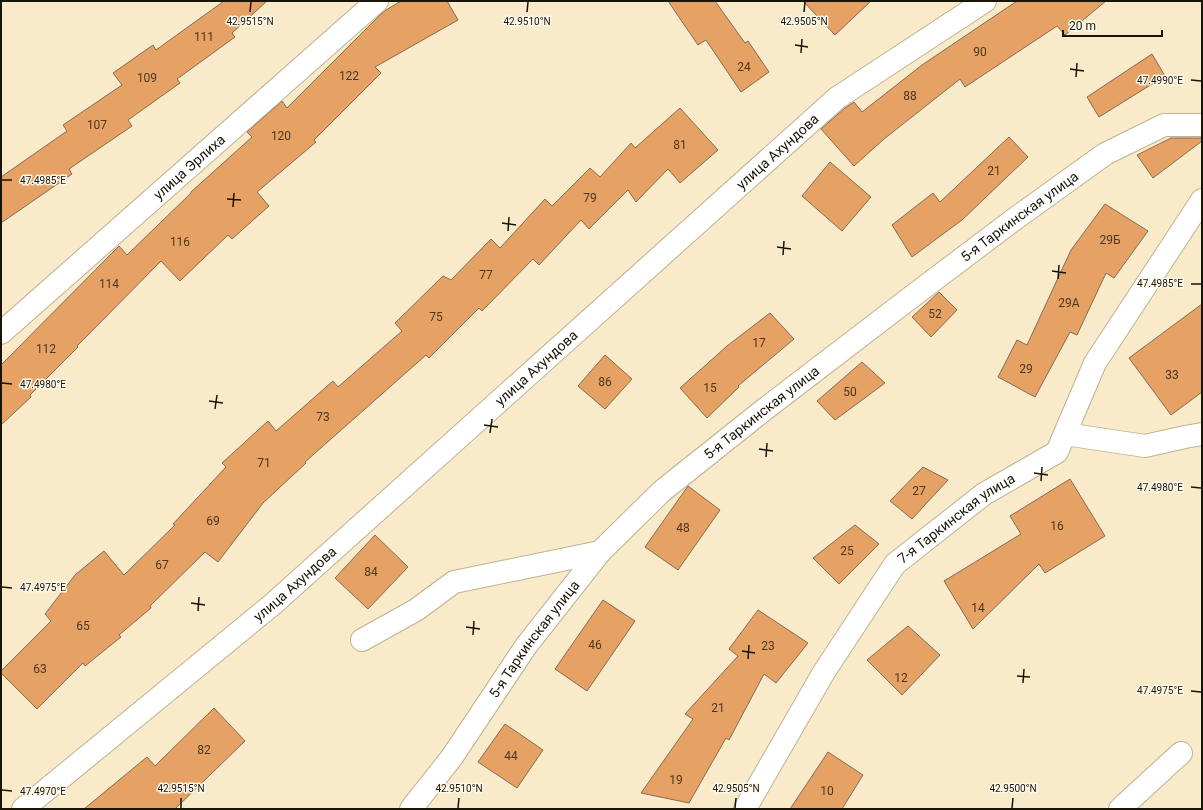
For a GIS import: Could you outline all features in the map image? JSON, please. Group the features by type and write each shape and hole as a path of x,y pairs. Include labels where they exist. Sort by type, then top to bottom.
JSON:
{"street":[{"name":"улица Эрлиха","path":"1,333 377,1"},
{"name":"улица Ахундова","path":"23,809 273,604 837,98 985,1"},
{"name":"5-я Таркинская улица","path":"411,809 452,757 526,646 600,552 662,491 759,414 1012,221 1105,154 1164,125 1202,126"},
{"name":"7-я Таркинская улица","path":"745,809 824,672 895,564 984,494 1057,452 1095,363 1202,200"},
{"path":"1065,434 1144,446 1202,434"},
{"path":"362,640 416,610 454,582 600,552"},
{"path":"1120,809 1181,753"}],"building":[{"path":"224,1 267,1 232,33 235,37 177,79 180,83 128,120 132,126 69,169 72,174 1,223 1,177 67,131 63,125 122,85 113,73 153,45 156,50"},
{"path":"401,1 447,1 458,20 375,67 381,73 314,140 316,142 257,192 269,206 232,239 228,235 180,281 161,261 30,395 31,397 1,425 1,363 2,364 119,246 127,255 191,192 252,137 247,132 282,101 287,108 379,16"},
{"path":"668,1 715,1 745,43 748,41 769,72 741,92 706,40 698,45"},
{"path":"803,1 871,1 835,35"},
{"path":"1017,1 1106,1 1065,35 1057,26 965,87 960,79 884,139 854,166 821,129 854,102 862,112 922,65"},
{"path":"1152,54 1165,76 1099,117 1087,97"},
{"path":"680,108 718,150 680,183 668,169 636,202 628,190 589,229 581,220 539,265 533,259 482,311 479,308 429,358 426,355 305,462 306,463 263,503 218,562 205,552 150,606 151,608 119,635 121,637 85,666 83,663 37,709 1,673 1,671 51,621 45,614 75,575 104,551 124,575 175,525 173,524 226,467 222,463 268,421 276,431 333,381 338,387 402,331 395,323 443,276 451,280 491,239 500,248 545,199 552,206 590,168 600,177 631,143 635,148"},
{"path":"1009,137 1028,157 962,220 912,257 892,225 933,193 940,202"},
{"path":"1171,138 1202,138 1202,141 1153,178 1137,155"},
{"path":"830,162 871,197 842,231 802,196"},
{"path":"1105,204 1148,231 1114,278 1106,273 1077,335 1070,332 1035,397 998,377 1017,340 1027,345 1071,250"},
{"path":"939,292 957,310 931,337 912,317"},
{"path":"1202,304 1202,392 1171,415 1129,358"},
{"path":"770,313 794,339 738,386 739,387 707,418 680,388 727,346"},
{"path":"605,355 632,379 605,409 578,386"},
{"path":"862,362 885,383 835,420 817,401"},
{"path":"923,467 948,480 912,519 890,501"},
{"path":"1070,479 1105,536 1045,573 1039,564 973,629 944,581 1021,534 1010,516"},
{"path":"688,486 720,510 678,570 645,547"},
{"path":"855,525 879,544 839,584 813,558"},
{"path":"375,535 408,567 368,609 335,578"},
{"path":"603,600 635,621 587,691 555,669"},
{"path":"758,610 808,643 776,683 764,674 729,740 726,738 689,803 641,793 693,719 685,714 738,656 729,649"},
{"path":"908,626 940,655 902,695 867,660"},
{"path":"214,708 245,741 175,809 84,809 147,757 155,766"},
{"path":"505,724 543,750 517,788 478,762"},
{"path":"828,752 863,775 842,809 790,809"}]}
